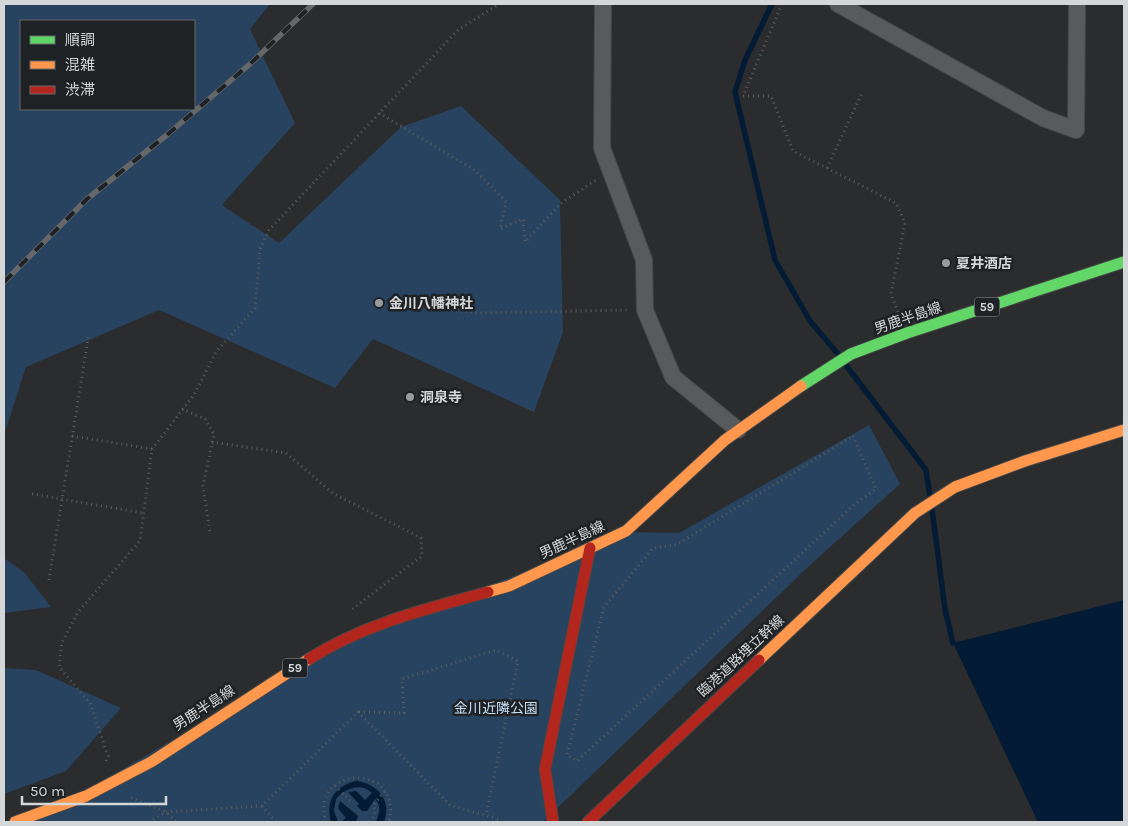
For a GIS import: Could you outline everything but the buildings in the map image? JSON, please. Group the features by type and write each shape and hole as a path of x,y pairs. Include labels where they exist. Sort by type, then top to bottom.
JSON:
{"main road":[{"name":"男鹿半島線","path":"15,822 86,796 151,762 337,642 403,615 509,586 626,531 725,440 851,354 1124,262"},
{"name":"臨港道路埋立幹線","path":"588,822 915,512 955,487 1025,461 1124,430"},
{"path":"553,822 545,770 590,548"}],"street":[{"path":"603,4 602,148 644,260 645,310 673,377 738,430"},
{"path":"838,4 1043,118 1076,130 1077,4"}],"path":[{"path":"103,768 108,756 90,703 59,667 62,642 78,612 140,541 152,450 194,395 216,352 255,308 260,249 269,230 458,30 499,4"},
{"path":"782,4 743,96 771,96 793,151 896,203 905,223 891,294 907,334"},
{"path":"827,168 862,93"},
{"path":"379,113 476,171 506,202 500,228 523,218 525,242 560,204 610,170"},
{"path":"401,305 479,313 645,310"},
{"path":"49,580 89,333"},
{"path":"182,410 205,420 214,434 203,486 210,533"},
{"path":"72,436 152,450"},
{"path":"853,436 876,489 855,504 577,761 567,756 604,607 653,548 676,545 853,436"},
{"path":"212,442 286,453 334,494 421,538 422,556 343,616"},
{"path":"32,494 144,512"},
{"path":"149,822 166,812 262,806 358,712 404,712 402,679 496,650 518,661 486,815"},
{"path":"358,712 450,805 498,819 495,822"},
{"path":"326,822 324,804 328,794 344,780 355,777 366,778 377,783 385,791 390,801 388,822"},
{"path":"335,786 352,804"},
{"path":"370,822 375,815 374,804 385,791"},
{"path":"130,798 166,812 176,822"},
{"path":"262,806 276,822"}],"green space":[{"path":"4,4 270,4 250,29 295,123 222,205 279,243 401,127 461,106 560,200 563,332 534,412 373,339 335,388 159,310 26,367 4,435"},
{"name":"金川近隣公園","path":"869,425 900,484 810,565 543,822 32,822 337,644 628,532 679,533"},
{"path":"4,558 24,572 51,607 4,613"},
{"path":"4,668 36,670 121,708 66,771 4,794"}],"shaded area":[{"path":"1124,600 1124,822 1038,822 953,643"},
{"path":"356,781 377,789 381,794 386,807 384,822 376,822 379,807 375,799 367,811 362,811 357,806 359,804 348,792 356,791 365,800 372,793 359,787 349,789 336,799 334,811 338,822 331,822 329,807 333,796 342,787"},
{"path":"340,801 358,816 356,822 341,822 346,818 338,808"}],"waterway":[{"path":"772,4 745,60 735,92 775,260 810,321 838,354"},
{"path":"845,364 926,470 930,497"},
{"path":"932,509 945,609 953,643"}],"railway":[{"path":"4,282 87,199 168,134 250,64 313,4"}],"traffic: fast":[{"path":"801,386 851,354 907,333 1124,262"}],"traffic: slow":[{"path":"488,592 509,586 626,531 725,440 801,386"},
{"path":"759,660 915,513 955,487 1025,461 1124,430"},
{"path":"15,822 86,796 151,762 309,659"}],"traffic: jam":[{"path":"553,822 545,769 590,548"},
{"path":"309,659 351,636 373,627 419,611 488,592"},
{"path":"588,822 759,660"}],"place":[{"name":"夏井酒店","path":"946,263"},
{"name":"金川八幡神社","path":"379,303"},
{"name":"洞泉寺","path":"410,397"}]}
